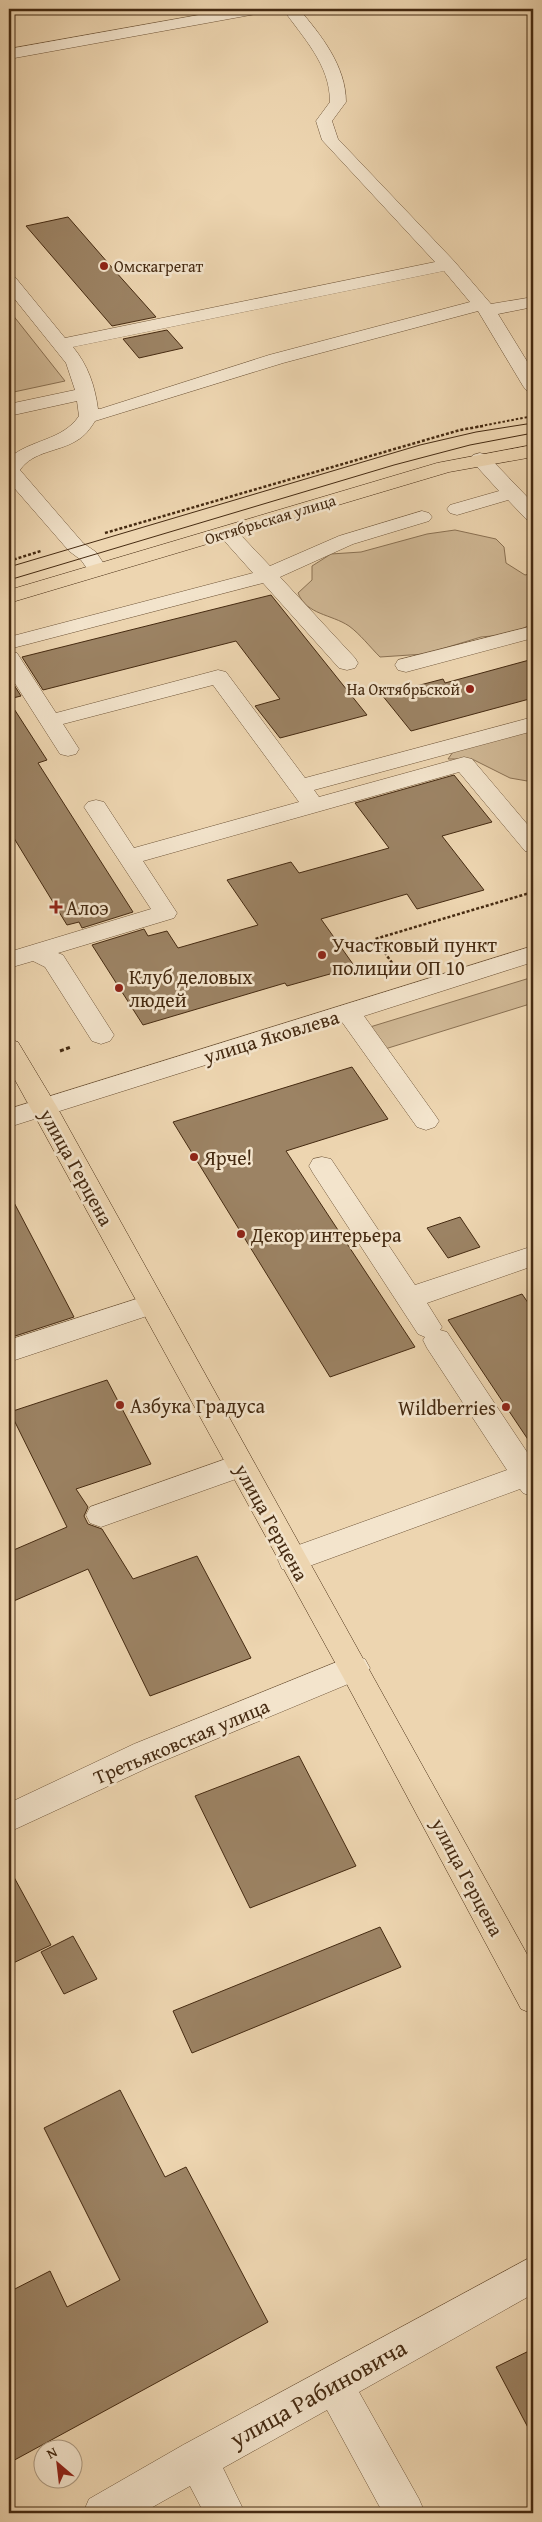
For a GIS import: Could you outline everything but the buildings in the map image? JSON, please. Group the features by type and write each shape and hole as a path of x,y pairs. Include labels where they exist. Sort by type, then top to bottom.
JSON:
{"main road":[{"name":"Октябрьская улица","path":"9,597 444,467 480,459 533,451"},
{"name":"улица Герцена","path":"9,1048 44,1107 240,1466 354,1668 533,1998"}],"street":[{"path":"9,54 256,9"},
{"path":"291,9 317,41 337,83 338,103 324,121 330,140 485,307 533,386"},
{"path":"61,344 448,265"},
{"path":"9,281 75,362 86,393 89,416"},
{"path":"98,570 89,556 73,542 9,470 14,462 24,455 76,432 89,416 103,414 276,359 485,307 533,302"},
{"path":"9,410 86,393"},
{"path":"480,459 533,515"},
{"path":"457,509 512,493"},
{"path":"9,643 266,576 346,540 422,517"},
{"path":"227,532 347,664"},
{"path":"406,665 533,632"},
{"path":"9,658 68,749"},
{"path":"50,721 218,677 314,806"},
{"path":"300,787 533,724"},
{"path":"129,857 464,764 533,846"},
{"path":"9,960 165,913 96,808"},
{"path":"34,952 54,961 101,1035"},
{"name":"улица Яковлева","path":"9,1118 533,954"},
{"path":"348,1012 426,1121"},
{"path":"293,1560 530,1480 322,1166"},
{"path":"409,1298 532,1256 533,1258"},
{"path":"9,1351 152,1304"},
{"path":"101,1515 240,1466"},
{"name":"Третьяковская улица","path":"9,1818 145,1754 354,1668"},
{"name":"улица Рабиновича","path":"102,2513 533,2274"},
{"path":"334,2385 405,2513"},
{"path":"197,2459 225,2513"}],"path":[{"path":"9,561 460,430 533,416"},
{"path":"399,972 375,939 533,892"}],"shaded area":[{"path":"12,314 65,381 9,393 9,315"},
{"path":"455,530 496,539 504,547 506,563 525,575 533,573 533,623 513,634 481,637 425,654 380,657 349,626 313,610 307,606 298,593 312,580 312,566 331,554 361,552 427,534"},
{"path":"533,728 533,782 510,778 472,759 448,759 453,752"},
{"path":"533,977 533,1003 385,1049 370,1027"}],"tram line":[{"path":"9,567 420,445 476,432 533,423"},
{"path":"9,580 394,465 470,445 533,433"}],"place":[{"name":"Омскагрегат","path":"104,266"},
{"name":"На Октябрьской","path":"470,689"},
{"name":"Алоэ","path":"56,907"},
{"name":"Участковый пункт полиции ОП 10","path":"322,955"},
{"name":"Клуб деловых людей","path":"119,988"},
{"name":"Ярче!","path":"194,1157"},
{"name":"Декор интерьера","path":"241,1234"},
{"name":"Азбука Градуса","path":"120,1405"},
{"name":"Wildberries","path":"506,1407"}]}
